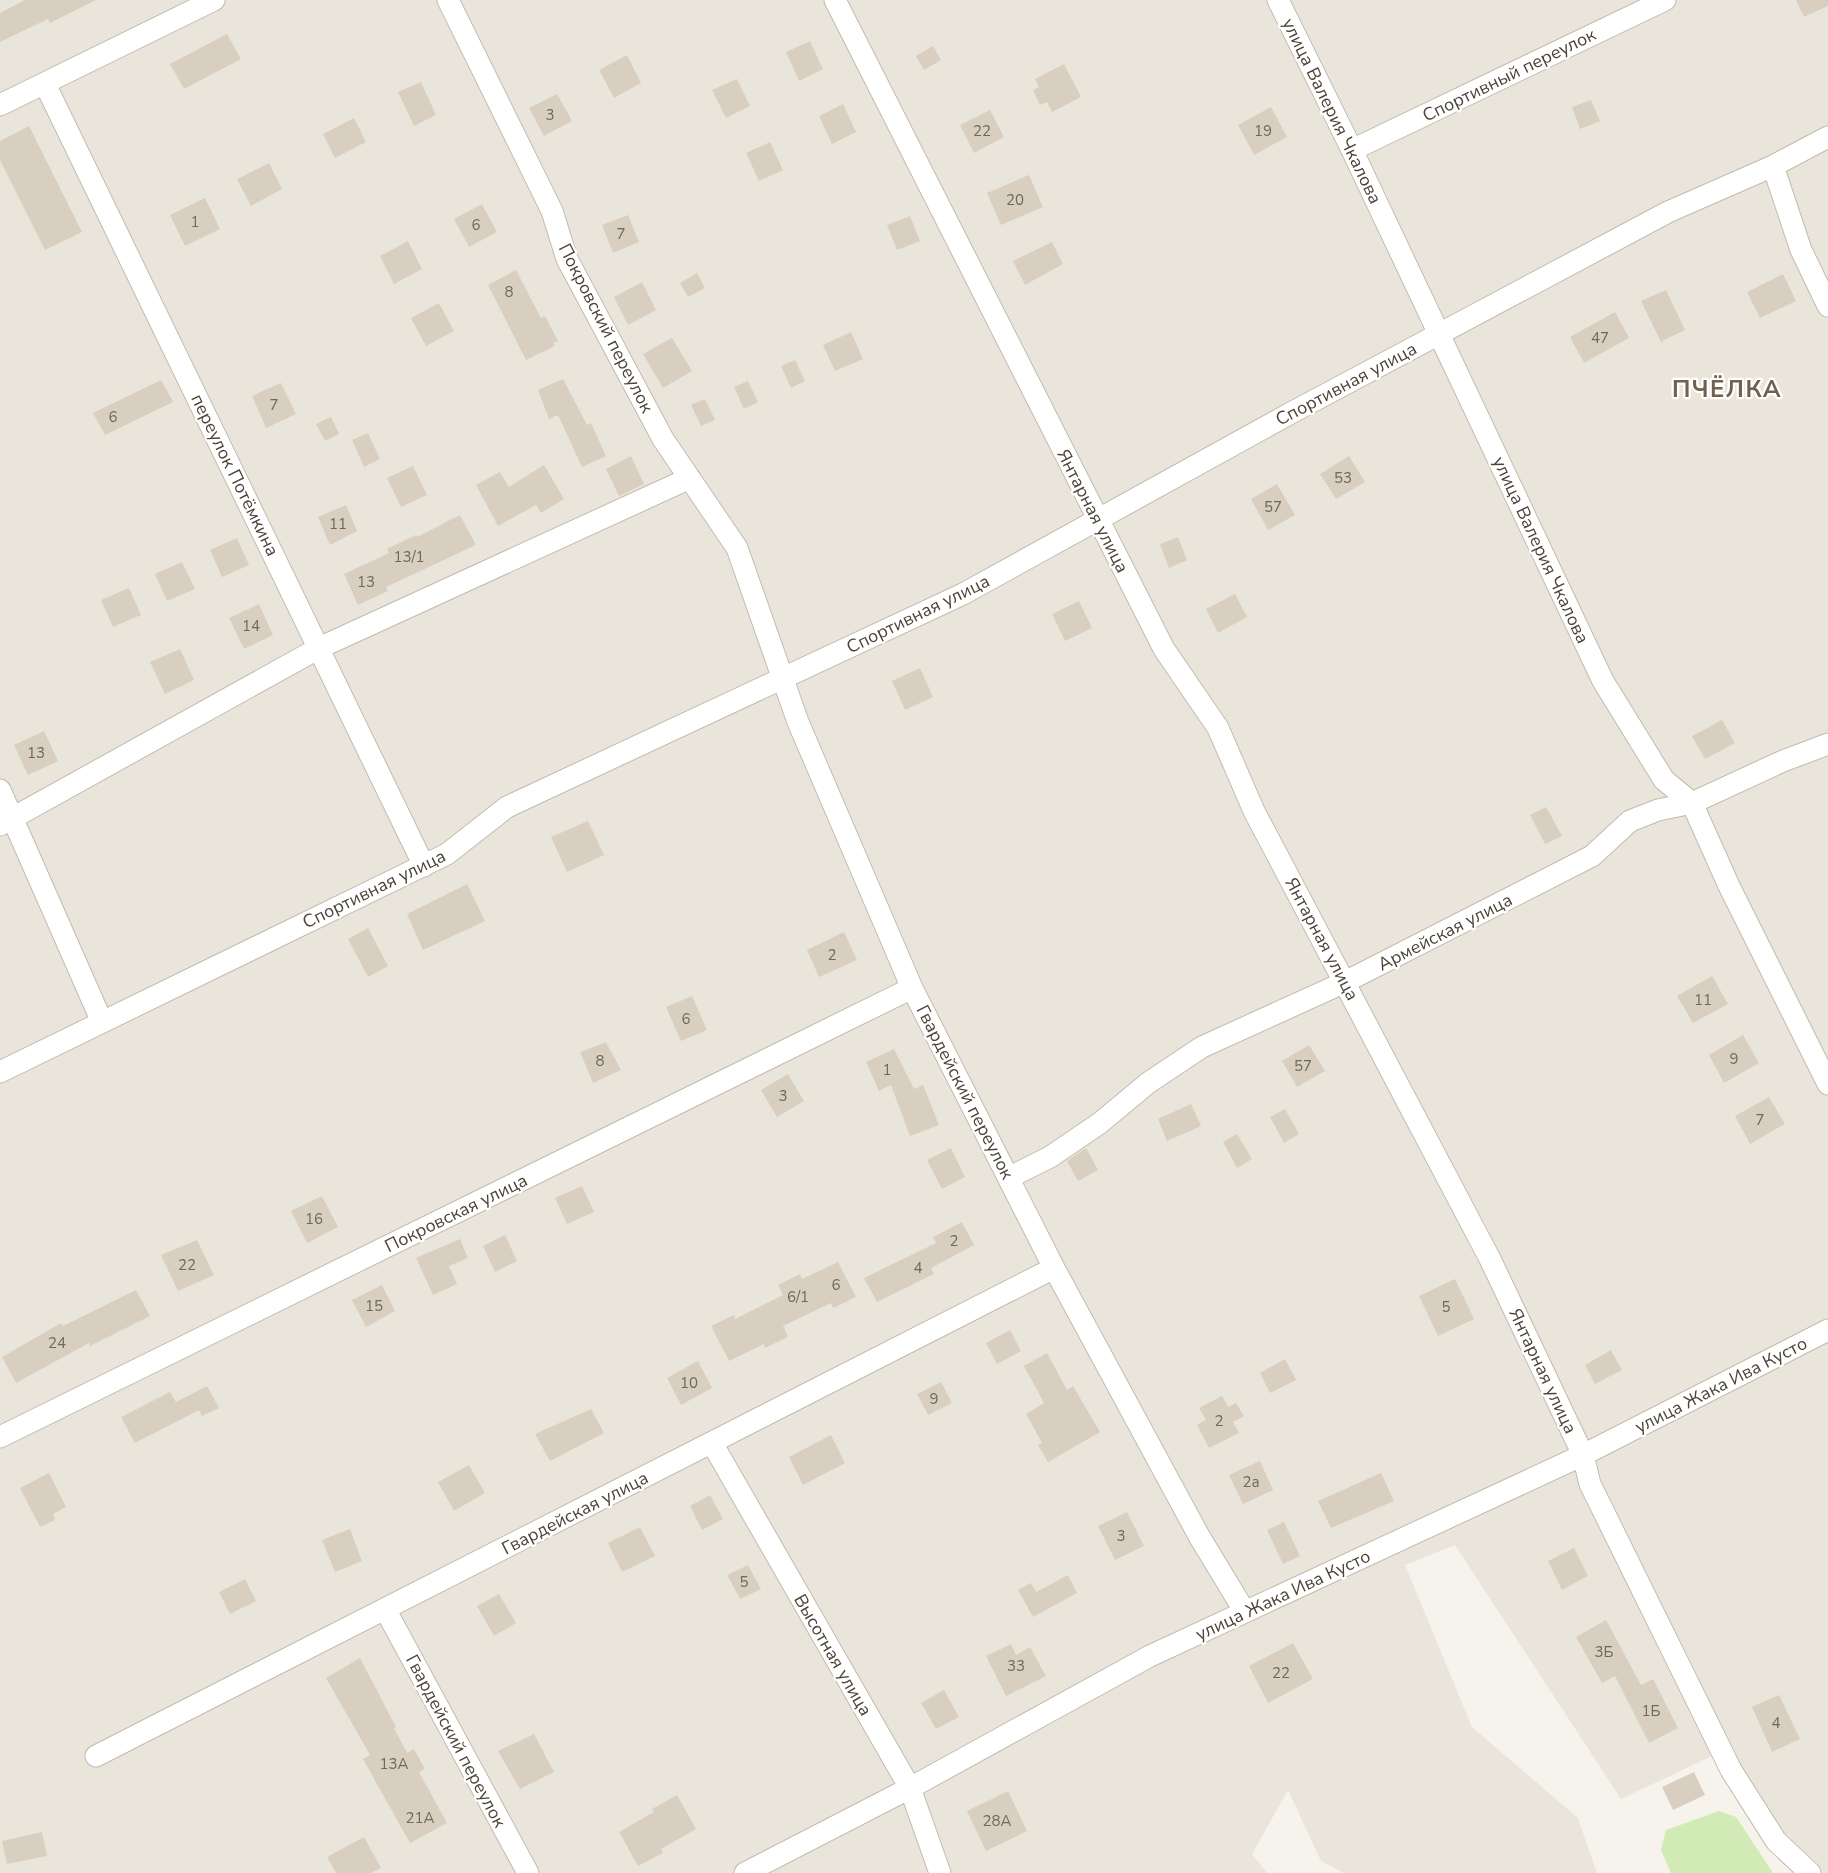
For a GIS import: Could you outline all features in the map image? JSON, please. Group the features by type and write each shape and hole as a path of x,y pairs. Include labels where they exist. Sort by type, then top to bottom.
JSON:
{"street":[{"path":"0,105 214,0"},
{"name":"Покровский переулок","path":"448,0 552,212 567,259 663,439 737,548"},
{"name":"Янтарная улица","path":"835,0 1164,649 1218,728 1254,811 1490,1259 1583,1455 1590,1484 1731,1770 1776,1841 1810,1873"},
{"name":"улица Валерия Чкалова","path":"1278,0 1352,150 1603,681 1664,780 1692,803 1729,886 1828,1084"},
{"name":"Спортивный переулок","path":"1352,150 1665,0"},
{"name":"переулок Потёмкина","path":"45,84 424,866"},
{"name":"Спортивная улица","path":"0,1072 447,854 507,807 963,594 1438,334 1668,212 1773,166 1828,137"},
{"path":"1773,166 1801,250 1828,306"},
{"path":"6,821 319,648 690,478"},
{"name":"Гвардейский переулок","path":"737,548 798,722 912,988 1054,1268 1199,1536 1245,1612"},
{"name":"Армейская улица","path":"1010,1178 1050,1157 1100,1123 1148,1083 1202,1047 1345,982 1592,856 1630,821 1658,810 1692,803 1782,761 1828,744"},
{"path":"0,789 6,821 102,1022"},
{"name":"Покровская улица","path":"0,1437 912,988"},
{"name":"Гвардейская улица","path":"96,1756 1054,1268"},
{"name":"улица Жака Ива Кусто","path":"745,1873 910,1788 1150,1656 1583,1455 1828,1330"},
{"name":"Высотная улица","path":"712,1443 910,1788 940,1873"},
{"name":"Гвардейский переулок","path":"385,1609 528,1873"}],"shaded area":[{"path":"0,0 1828,0 1828,1873 1820,1873 1777,1837 1725,1750 1621,1799 1455,1545 1405,1565 1472,1727 1578,1818 1597,1873 1344,1873 1321,1861 1288,1790 1252,1854 1267,1873 0,1873"}],"green space":[{"path":"1719,1811 1736,1817 1773,1873 1671,1873 1661,1850 1666,1830"}],"building":[{"path":"25,0 96,0 50,23 48,19 0,42 0,13"},
{"path":"1796,0 1828,0 1828,6 1804,17"},
{"path":"227,34 241,59 184,89 170,64"},
{"path":"810,41 823,69 799,81 786,52"},
{"path":"933,46 941,60 924,70 916,56"},
{"path":"627,55 641,83 614,98 599,70"},
{"path":"1064,64 1081,97 1052,112 1047,102 1040,105 1033,90 1039,87 1035,79"},
{"path":"737,79 750,106 726,118 712,90"},
{"path":"421,82 436,115 414,126 398,92"},
{"path":"557,94 572,121 544,136 529,108"},
{"path":"1591,100 1600,121 1580,129 1572,107"},
{"path":"843,104 856,132 832,144 819,116"},
{"path":"1271,107 1287,137 1254,155 1238,125"},
{"path":"990,110 1004,137 974,153 960,125"},
{"path":"354,118 366,142 335,158 323,134"},
{"path":"29,126 82,232 45,250 0,160 0,141"},
{"path":"770,142 783,170 759,181 746,153"},
{"path":"269,163 282,189 251,206 237,179"},
{"path":"1029,175 1043,207 1001,225 987,193"},
{"path":"205,198 220,229 185,246 170,215"},
{"path":"482,204 497,232 469,247 454,219"},
{"path":"628,215 639,242 613,253 602,225"},
{"path":"910,216 920,241 897,250 887,225"},
{"path":"408,241 422,269 394,284 380,256"},
{"path":"1052,242 1063,264 1025,285 1013,261"},
{"path":"516,270 541,318 545,316 558,341 553,343 555,346 526,360 488,285"},
{"path":"697,273 705,288 688,297 680,283"},
{"path":"1783,274 1796,301 1760,318 1747,292"},
{"path":"642,282 656,310 628,325 614,297"},
{"path":"1666,290 1685,330 1662,341 1662,344 1641,301"},
{"path":"439,303 454,331 426,346 411,318"},
{"path":"1615,312 1629,338 1584,363 1570,337"},
{"path":"851,332 863,359 835,371 823,345"},
{"path":"672,338 692,371 663,388 643,354"},
{"path":"795,360 805,381 791,388 781,366"},
{"path":"563,379 587,425 591,423 606,456 582,467 558,415 549,419 538,390"},
{"path":"161,380 173,402 105,435 93,413"},
{"path":"748,381 758,402 744,409 734,387"},
{"path":"281,383 296,414 266,428 252,396"},
{"path":"705,399 715,420 701,426 691,405"},
{"path":"331,417 339,434 325,441 316,424"},
{"path":"368,433 380,459 364,467 352,440"},
{"path":"631,456 644,484 619,496 606,469"},
{"path":"1349,456 1365,482 1336,499 1320,474"},
{"path":"544,465 564,499 541,513 536,505 498,526 476,485 500,472 509,487"},
{"path":"413,466 427,495 401,507 387,478"},
{"path":"1277,484 1295,515 1268,530 1251,499"},
{"path":"346,505 357,531 330,545 318,517"},
{"path":"460,515 476,545 386,587 388,591 358,605 344,574 389,553 387,549"},
{"path":"1178,537 1187,560 1169,568 1160,544"},
{"path":"237,538 249,565 222,577 210,550"},
{"path":"182,562 195,589 167,601 155,574"},
{"path":"129,588 141,615 113,627 101,600"},
{"path":"1235,594 1247,617 1218,633 1206,609"},
{"path":"1079,601 1092,628 1065,641 1052,614"},
{"path":"259,604 273,635 244,649 229,618"},
{"path":"180,649 194,680 165,694 150,662"},
{"path":"920,668 933,697 905,710 892,681"},
{"path":"1722,720 1735,743 1705,759 1692,736"},
{"path":"44,731 58,761 28,775 14,745"},
{"path":"1546,807 1562,836 1545,844 1530,815"},
{"path":"588,821 604,855 567,872 551,837"},
{"path":"467,884 485,921 423,950 407,914"},
{"path":"368,928 388,966 368,977 348,939"},
{"path":"844,932 857,960 819,977 807,950"},
{"path":"1712,976 1728,1004 1693,1023 1677,996"},
{"path":"692,996 707,1030 681,1041 666,1007"},
{"path":"1743,1035 1759,1063 1724,1083 1709,1055"},
{"path":"606,1042 621,1070 593,1083 580,1052"},
{"path":"1309,1045 1325,1071 1297,1087 1282,1061"},
{"path":"894,1049 914,1089 923,1085 939,1125 910,1136 891,1085 879,1091 866,1062"},
{"path":"788,1074 804,1101 777,1117 761,1090"},
{"path":"1769,1097 1785,1124 1750,1144 1735,1116"},
{"path":"1191,1104 1201,1126 1167,1141 1158,1119"},
{"path":"1285,1109 1299,1134 1284,1143 1270,1117"},
{"path":"1237,1134 1252,1159 1237,1168 1223,1142"},
{"path":"951,1148 965,1177 942,1189 927,1160"},
{"path":"1086,1148 1098,1170 1078,1181 1067,1161"},
{"path":"582,1186 594,1212 567,1224 555,1198"},
{"path":"322,1196 338,1227 307,1243 291,1211"},
{"path":"962,1222 974,1245 931,1268 934,1274 877,1302 864,1278 936,1243 933,1237"},
{"path":"505,1235 517,1261 495,1272 483,1246"},
{"path":"460,1239 468,1258 449,1266 457,1284 433,1295 416,1258"},
{"path":"197,1240 214,1275 178,1291 161,1255"},
{"path":"838,1262 856,1297 833,1308 831,1303 783,1326 788,1337 765,1348 764,1344 729,1361 711,1326 734,1315 735,1319 783,1295 778,1285 800,1274 802,1279"},
{"path":"1455,1279 1474,1319 1438,1336 1419,1296"},
{"path":"382,1285 395,1311 366,1327 352,1300"},
{"path":"136,1290 150,1316 90,1346 89,1343 16,1383 2,1357 61,1323 63,1326"},
{"path":"1010,1330 1021,1351 997,1364 986,1343"},
{"path":"1611,1350 1622,1370 1595,1384 1585,1365"},
{"path":"1047,1353 1067,1390 1073,1386 1100,1432 1048,1462 1038,1445 1042,1443 1026,1414 1044,1403 1024,1366"},
{"path":"1285,1359 1296,1380 1270,1393 1260,1373"},
{"path":"698,1361 712,1388 681,1405 667,1378"},
{"path":"941,1382 952,1403 928,1415 917,1394"},
{"path":"207,1386 219,1408 202,1416 199,1410 135,1443 121,1417 170,1392 176,1402"},
{"path":"1222,1396 1228,1407 1236,1403 1244,1416 1233,1422 1239,1433 1209,1448 1197,1425 1206,1420 1199,1408"},
{"path":"591,1409 604,1433 550,1461 535,1434"},
{"path":"831,1435 845,1463 803,1485 789,1457"},
{"path":"1260,1461 1273,1490 1243,1504 1229,1475"},
{"path":"469,1465 485,1493 454,1511 438,1482"},
{"path":"49,1473 66,1507 53,1514 55,1520 40,1527 20,1488"},
{"path":"1381,1473 1394,1501 1331,1528 1318,1501"},
{"path":"710,1495 723,1519 702,1530 690,1506"},
{"path":"1127,1512 1144,1546 1115,1560 1098,1526"},
{"path":"1284,1522 1300,1556 1283,1564 1267,1530"},
{"path":"640,1527 655,1556 622,1572 608,1543"},
{"path":"350,1529 362,1561 335,1572 322,1540"},
{"path":"1574,1548 1588,1576 1562,1590 1548,1561"},
{"path":"748,1565 761,1589 740,1599 727,1575"},
{"path":"1068,1575 1077,1593 1033,1617 1018,1590 1031,1583 1036,1592"},
{"path":"245,1579 256,1601 230,1614 219,1592"},
{"path":"499,1594 516,1623 494,1636 477,1606"},
{"path":"1606,1620 1641,1685 1653,1679 1678,1728 1649,1743 1615,1676 1602,1683 1576,1637"},
{"path":"1293,1643 1313,1679 1268,1703 1249,1666"},
{"path":"1011,1644 1016,1655 1030,1647 1046,1676 1006,1696 986,1656"},
{"path":"360,1658 407,1753 414,1749 425,1769 419,1772 447,1823 410,1843 363,1759 370,1755 326,1678"},
{"path":"944,1690 959,1717 936,1729 921,1703"},
{"path":"1779,1695 1800,1739 1772,1752 1752,1707"},
{"path":"534,1734 554,1772 520,1789 498,1751"},
{"path":"1694,1772 1705,1795 1673,1810 1662,1787"},
{"path":"1008,1791 1027,1831 986,1851 967,1811"},
{"path":"677,1795 696,1829 661,1849 663,1853 638,1866 619,1832 654,1812 652,1809"},
{"path":"42,1832 47,1856 7,1864 2,1841"},
{"path":"364,1837 381,1868 371,1873 336,1873 327,1857"}],"district":[{"name":"ПЧЁЛКА","path":"1727,389"}]}
